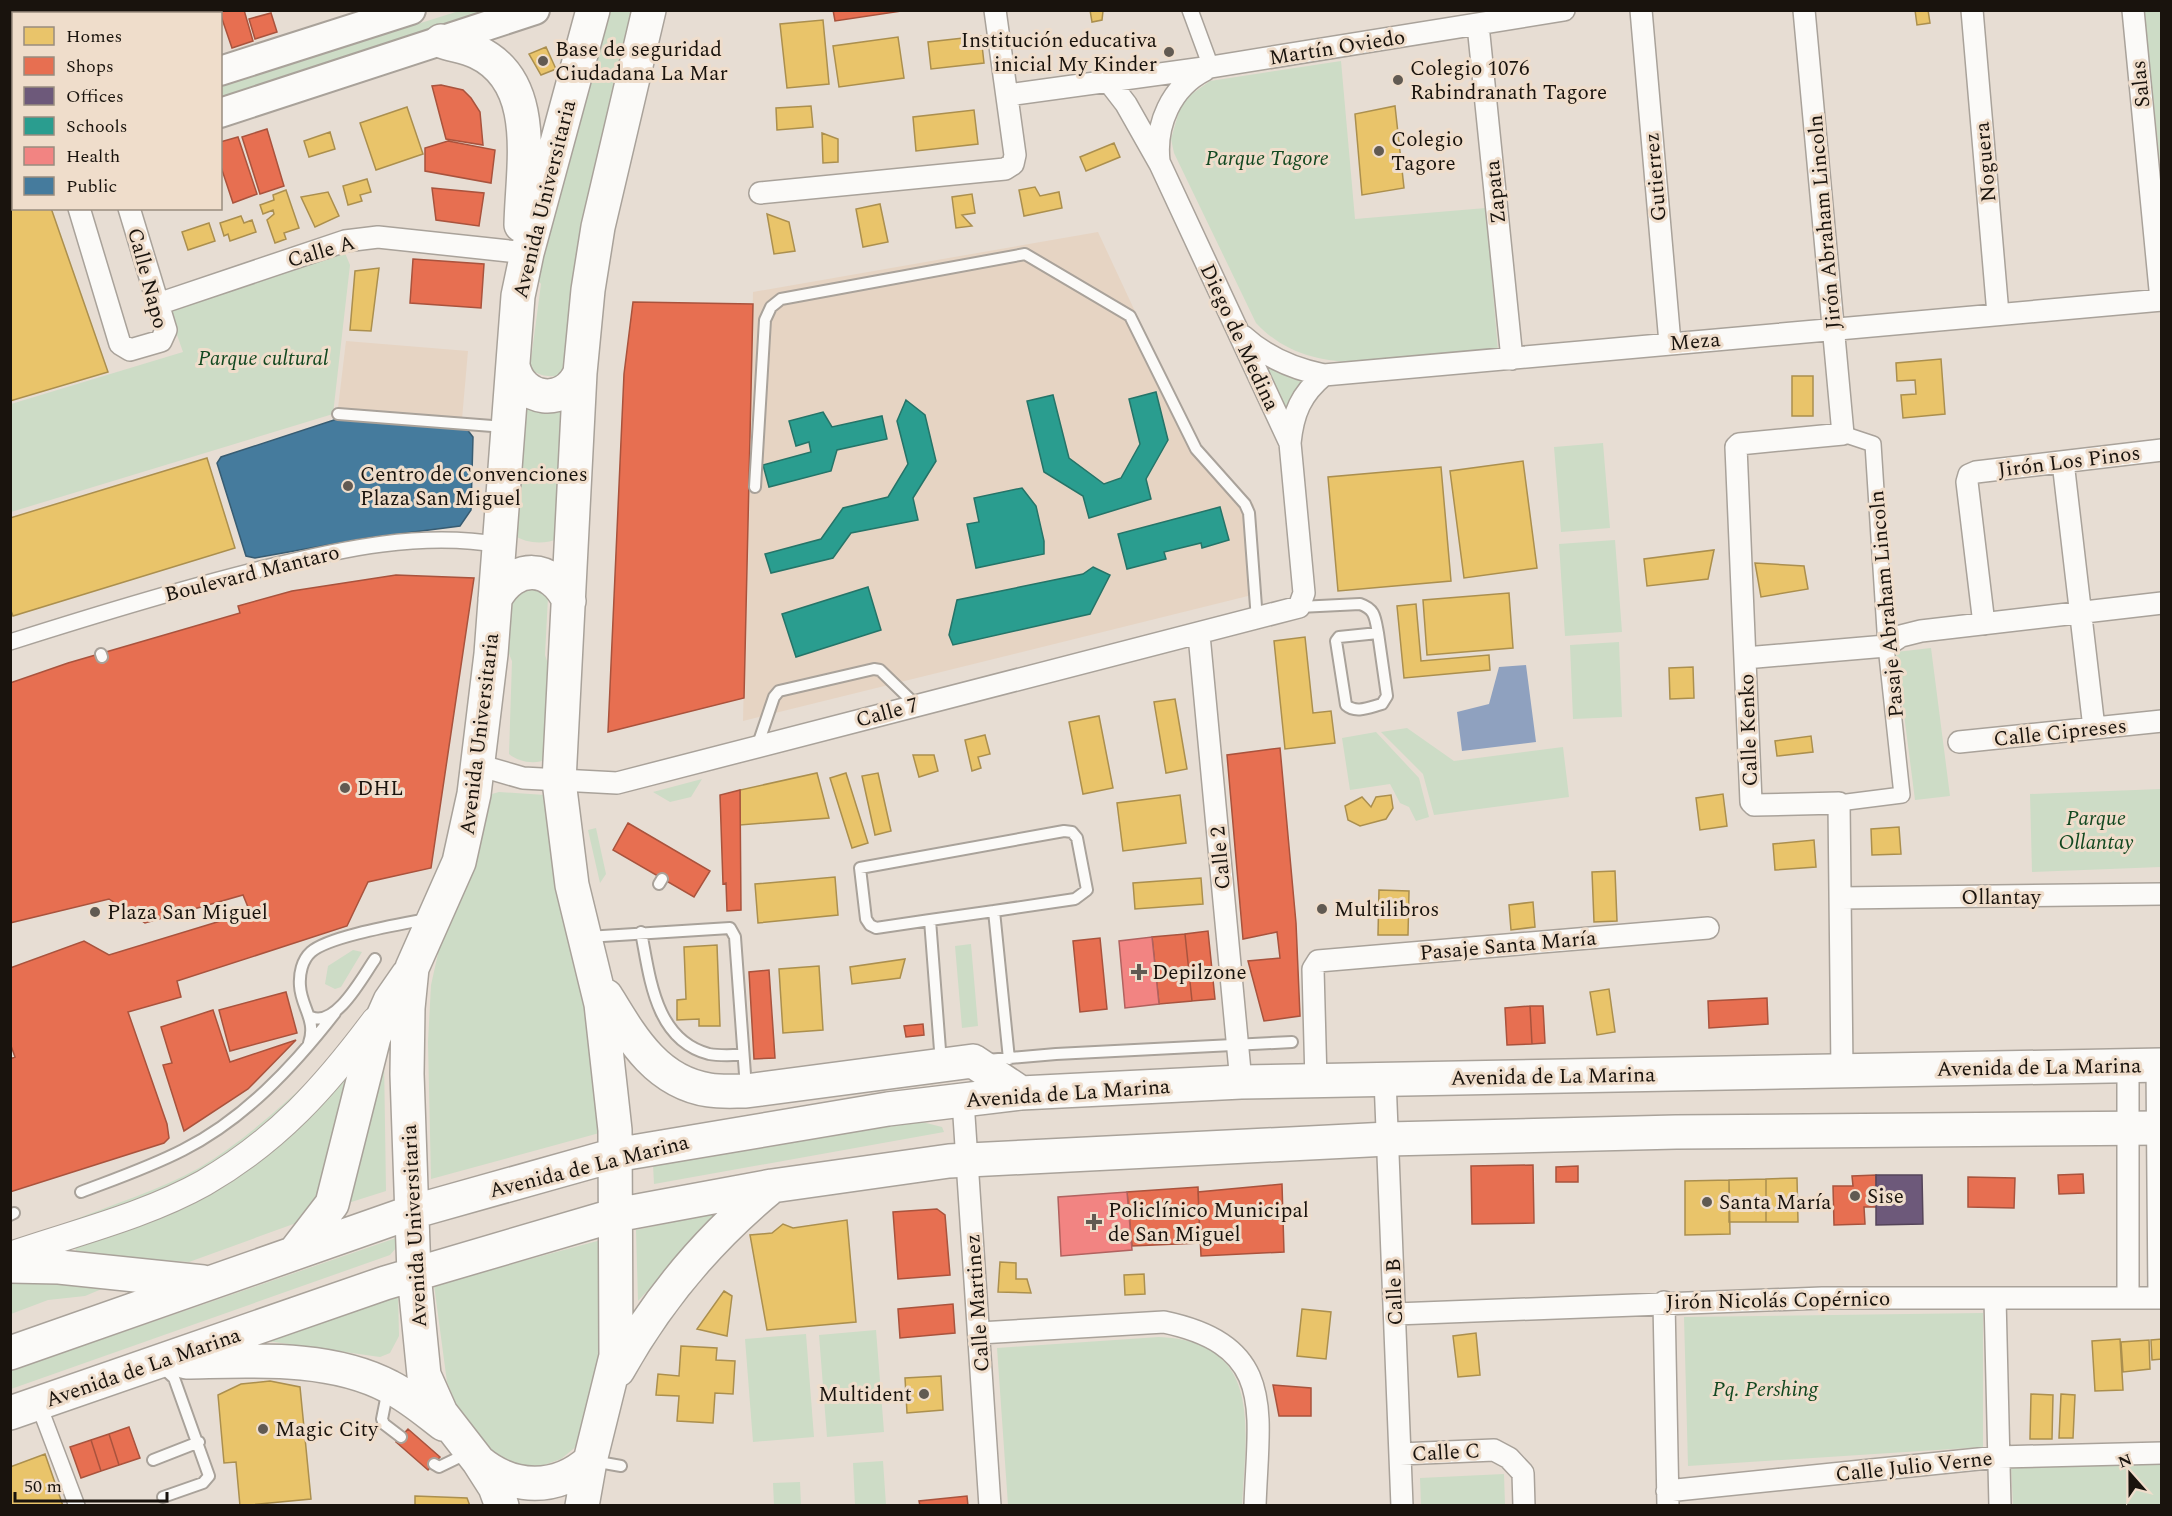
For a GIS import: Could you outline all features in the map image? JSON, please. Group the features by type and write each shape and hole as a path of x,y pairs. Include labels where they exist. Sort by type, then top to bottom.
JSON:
{"main road":[{"path":"222,70 411,10"},
{"path":"222,112 536,10"},
{"name":"Avenida Universitaria","path":"502,1506 495,1487 433,1398 424,1375 414,1274 407,1074 408,1008 412,969 448,891 464,843 471,759 495,599 519,296 526,253 593,10"},
{"path":"582,1506 605,1464 610,1385 618,1335 615,1155 612,1093 601,1004 572,885 559,781 580,373 588,290 598,227 649,10"},
{"path":"441,41 477,52 495,64 509,77 519,98 524,120 521,226 526,253"},
{"path":"513,366 517,380 527,391 548,397 568,390 580,373"},
{"path":"500,537 534,553 547,551 571,535"},
{"path":"495,599 509,580 532,573 544,574 555,581 569,601"},
{"path":"295,1252 332,1204 368,1058 390,1001 412,969"},
{"path":"594,977 628,1033 658,1068 684,1082 709,1090 746,1091 973,1061 1021,1093"},
{"name":"Avenida de La Marina","path":"10,1353 412,1212 615,1155 783,1125 1021,1093 1241,1082 2149,1065"},
{"name":"Avenida de La Marina","path":"24,1408 414,1274 616,1215 772,1186 967,1159 1388,1139 1665,1132 2149,1128"},
{"path":"610,1385 643,1330 687,1270 730,1223 772,1186"},
{"path":"10,1266 59,1267 214,1283"},
{"path":"158,1363 245,1361 295,1363 356,1374 389,1386 414,1401 506,1479 538,1484 605,1464"},
{"path":"518,1506 532,1498 543,1496 558,1499 569,1506"}],"street":[{"path":"760,193 1005,169 1013,164 1015,155 1008,95 995,10"},
{"path":"1160,164 1157,144 1165,114 1184,85 1194,75 1211,67 1190,10"},
{"name":"Martín Oviedo","path":"1008,95 1211,67 1564,10"},
{"name":"Gutierrez","path":"1641,10 1671,343"},
{"name":"Jirón Abraham Lincoln","path":"1804,10 1843,434"},
{"name":"Noguera","path":"1972,10 1998,314"},
{"name":"Salas","path":"2133,10 2161,300"},
{"name":"Zapata","path":"1479,25 1512,359"},
{"name":"Diego de Medina","path":"1109,82 1126,104 1160,164 1290,443 1304,593 1298,609"},
{"name":"Calle Napo","path":"80,210 123,347 134,350 164,338 166,330 130,210"},
{"name":"Calle A","path":"158,304 345,241 389,237 526,253"},
{"name":"Meza","path":"1240,334 1255,347 1287,364 1324,375 2161,300"},
{"path":"1290,443 1298,405 1307,390 1324,375"},
{"name":"Calle Kenko","path":"1839,803 1754,805 1751,802 1737,445 1843,434"},
{"name":"Pasaje Abraham Lincoln","path":"1839,803 1902,795 1886,646 1873,444 1843,434"},
{"name":"Jirón Los Pinos","path":"1984,624 1967,482 1969,475 1976,472 2162,450"},
{"path":"2063,462 2094,728"},
{"name":"Boulevard Mantaro","path":"10,642 165,595 337,550 427,540 500,537"},
{"path":"1744,658 1886,646 1901,636 1921,631 2162,603"},
{"name":"Calle 7","path":"471,759 523,778 617,783 1298,609"},
{"name":"Calle 2","path":"1199,635 1241,1082"},
{"name":"Calle Cipreses","path":"1959,742 2162,721"},
{"path":"1839,803 1842,1071"},
{"name":"Ollantay","path":"1841,898 2162,894"},
{"name":"Pasaje Santa María","path":"1316,1081 1313,969 1318,961 1708,928"},
{"path":"10,1255 166,1200 202,1184 240,1159 274,1134 320,1091 390,1001"},
{"path":"2149,1065 2149,1128 2160,1298"},
{"path":"2128,1298 2149,1128 2149,1065"},
{"name":"Calle B","path":"1385,1079 1401,1506"},
{"name":"Calle Martinez","path":"963,1101 990,1506"},
{"name":"Jirón Nicolás Copérnico","path":"1395,1314 1664,1302 1822,1298 2160,1298"},
{"path":"1995,1298 2000,1506"},
{"path":"1664,1302 1667,1498"},
{"path":"979,1333 1164,1322 1188,1327 1214,1337 1234,1351 1250,1375 1257,1398 1255,1506"},
{"path":"24,1408 77,1506"},
{"name":"Calle C","path":"1400,1454 1494,1450 1509,1458 1523,1473 1524,1506"},
{"name":"Calle Julio Verne","path":"1667,1498 1998,1457 2162,1453"}],"lane":[{"path":"756,488 765,320 771,307 781,299 1025,254 1130,316 1196,449 1245,504 1251,522 1257,620"},
{"path":"338,414 507,427"},
{"path":"1298,609 1359,604 1375,612 1378,633 1387,696 1382,704 1355,710 1349,709 1346,705 1336,641 1339,637 1378,633"},
{"path":"757,747 774,697 779,691 874,669 880,670 916,705"},
{"path":"1064,831 1072,832 1077,838 1087,890 1082,895 994,910 876,928 866,919 860,868 1064,831"},
{"path":"994,910 1009,1059"},
{"path":"307,1049 312,1033 311,1017 300,987 303,963 309,953 328,943 434,918"},
{"path":"930,920 941,1064"},
{"path":"584,937 724,927 734,932 741,1055 746,1091"},
{"path":"641,932 649,975 662,1016 674,1035 693,1048 711,1055 741,1055"},
{"path":"81,1192 174,1155 205,1138 256,1099 307,1049 375,959"},
{"path":"311,1017 321,1019 335,1013"},
{"path":"973,1061 1292,1042"},
{"path":"158,1363 174,1378 209,1476 207,1481 163,1497"},
{"path":"389,1386 382,1419 401,1437"},
{"path":"153,1460 198,1442"},
{"path":"434,1464 439,1467 468,1449"}],"shaded area":[{"path":"1098,232 1194,438 1254,505 1256,594 743,721 753,292"},
{"path":"346,341 468,351 462,419 338,408"}],"green space":[{"path":"76,10 77,12 12,12 12,26 11,11"},
{"path":"459,11 493,11 222,97 222,85"},
{"path":"603,11 639,11 569,367 561,377 548,376 536,373 530,367 541,284 532,272"},
{"path":"2144,11 2161,11 2161,172"},
{"name":"Parque Tagore","path":"1341,61 1355,219 1486,208 1498,351 1360,363 1345,362 1317,358 1291,349 1267,334 1256,323 1174,153 1171,139 1182,101 1210,81"},
{"name":"Parque cultural","path":"345,253 350,265 333,414 11,512 11,404 183,352 169,312"},
{"path":"1266,363 1310,379 1295,393 1283,416"},
{"path":"517,400 563,402 560,538 548,542 530,542 513,535"},
{"path":"1603,443 1610,528 1561,532 1554,447"},
{"path":"1615,540 1622,632 1565,636 1559,544"},
{"path":"537,584 548,597 545,655 555,685 549,758 529,762 509,754 512,661 509,654 507,626 517,591"},
{"path":"1619,642 1622,717 1573,719 1570,645"},
{"path":"1931,648 1950,796 1915,800 1896,652"},
{"path":"1407,728 1454,761 1563,747 1569,797 1434,815 1423,774 1381,732"},
{"path":"1376,732 1419,778 1429,817 1416,821 1409,807 1400,803 1390,784 1350,790 1342,738"},
{"path":"702,779 691,797 670,802 653,792"},
{"name":"Parque Ollantay","path":"2161,789 2161,867 2032,872 2030,794"},
{"path":"499,792 545,795 592,1003 603,1132 431,1179 428,1042 431,985 442,936 476,864 489,800 492,794"},
{"path":"596,828 606,874 600,883 588,830"},
{"path":"971,944 978,1026 962,1028 955,946"},
{"path":"353,950 362,952 341,987 335,989 325,984 328,966"},
{"path":"360,1057 324,1190 299,1222 189,1262 77,1254 74,1244 138,1222"},
{"path":"384,1059 386,1191 345,1204"},
{"path":"318,1073 261,1130 200,1174 72,1226 71,1221 152,1190 199,1168 246,1135"},
{"path":"918,1121 942,1127 944,1132 654,1184 653,1165"},
{"path":"721,1212 638,1301 636,1230"},
{"path":"396,1238 396,1248 390,1255 11,1389 10,1371"},
{"path":"601,1240 597,1395 578,1445 561,1459 544,1465 526,1467 504,1461 483,1445 462,1418 447,1382 434,1285"},
{"path":"11,1275 116,1283 85,1296 48,1300 11,1314"},
{"path":"398,1293 399,1336 390,1353 380,1357 267,1341"},
{"name":"Pq. Pershing","path":"1983,1313 1983,1447 1688,1466 1684,1317"},
{"path":"876,1330 884,1432 827,1437 819,1335"},
{"path":"806,1334 814,1437 753,1442 745,1339"},
{"path":"1159,1337 1193,1342 1217,1354 1232,1372 1241,1394 1245,1420 1242,1505 1008,1505 997,1348"},
{"path":"883,1461 886,1505 855,1505 853,1463"},
{"path":"2161,1461 2161,1505 2013,1505 2011,1467"},
{"path":"1504,1474 1505,1505 1421,1505 1420,1478"},
{"path":"800,1482 801,1505 774,1505 773,1483"}],"water":[{"path":"1526,665 1536,742 1462,751 1457,712 1489,704 1499,667"}],"building: Homes":[{"path":"114,10 133,10 128,12 114,12"},
{"path":"1090,10 1107,10 1103,11 1102,20 1092,22"},
{"path":"1915,10 1928,10 1930,23 1917,25"},
{"path":"823,20 829,84 787,88 780,24"},
{"path":"981,36 984,63 931,69 928,42"},
{"path":"898,37 904,78 839,87 833,46"},
{"name":"Base de seguridad Ciudadana La Mar","path":"546,47 556,69 541,75 529,54"},
{"path":"811,106 813,127 777,130 776,108"},
{"name":"Colegio Tagore","path":"1395,106 1404,188 1362,195 1355,114"},
{"path":"407,107 423,154 376,170 360,123"},
{"path":"974,110 978,144 916,151 913,117"},
{"path":"330,132 335,149 309,157 304,141"},
{"path":"822,133 838,139 838,162 823,163"},
{"path":"1114,143 1120,157 1086,171 1080,157"},
{"path":"367,179 371,192 360,195 362,201 348,205 343,186"},
{"path":"1035,187 1040,196 1059,192 1062,208 1024,216 1019,190"},
{"path":"286,190 299,228 284,233 286,239 275,243 267,220 274,214 273,210 263,214 260,205 274,200 273,195"},
{"path":"328,192 339,216 315,227 301,197"},
{"path":"972,194 975,213 962,215 972,226 956,228 952,197"},
{"path":"880,204 888,242 863,247 856,209"},
{"path":"10,207 12,210 52,210 108,372 10,401"},
{"path":"767,214 789,222 795,251 774,254"},
{"path":"241,216 244,223 252,220 256,232 230,241 228,234 224,236 220,223"},
{"path":"209,223 215,241 188,250 182,232"},
{"path":"379,268 371,331 350,330 355,271"},
{"path":"1941,359 1945,414 1903,418 1901,395 1916,394 1915,380 1897,381 1896,363"},
{"path":"1792,376 1813,376 1813,416 1792,416"},
{"path":"207,458 235,548 13,616 10,608 10,518"},
{"path":"1523,461 1537,568 1464,578 1450,471"},
{"path":"1441,467 1451,581 1338,591 1328,477"},
{"path":"1714,550 1708,579 1647,586 1644,559"},
{"path":"1755,563 1804,566 1808,589 1761,597"},
{"path":"1509,593 1513,648 1427,655 1423,600"},
{"path":"1416,604 1421,661 1489,655 1490,670 1404,678 1397,606"},
{"path":"1305,637 1313,713 1331,711 1335,743 1285,749 1274,641"},
{"path":"1693,667 1694,698 1670,699 1669,668"},
{"path":"1175,699 1187,769 1166,773 1154,702"},
{"path":"1099,716 1113,788 1083,794 1069,722"},
{"path":"985,735 990,754 978,757 981,768 972,771 965,740"},
{"path":"1811,736 1813,752 1777,756 1775,741"},
{"path":"913,755 934,755 938,771 919,777"},
{"path":"817,773 829,818 740,825 740,790"},
{"path":"846,773 868,843 852,848 830,778"},
{"path":"878,773 891,831 875,835 862,776"},
{"path":"1723,794 1727,826 1700,830 1696,798"},
{"path":"1180,795 1186,843 1123,851 1117,803"},
{"path":"1391,795 1393,808 1386,819 1360,826 1348,820 1345,806 1362,797 1371,807 1376,797"},
{"path":"1899,827 1901,854 1872,855 1871,829"},
{"path":"1814,840 1816,867 1775,870 1773,844"},
{"path":"1615,871 1617,921 1594,922 1592,872"},
{"path":"835,877 838,915 758,923 755,884"},
{"path":"1201,878 1203,904 1135,909 1133,883"},
{"path":"1379,890 1409,891 1408,935 1378,935"},
{"path":"1533,902 1535,927 1511,930 1509,905"},
{"path":"717,945 720,1026 699,1026 699,1019 677,1020 677,1000 686,999 684,947"},
{"path":"905,959 900,978 852,984 850,967"},
{"path":"819,966 823,1030 783,1033 779,969"},
{"path":"1609,989 1615,1032 1597,1035 1590,992"},
{"path":"1797,1178 1798,1222 1766,1222 1766,1179"},
{"path":"1766,1179 1766,1222 1729,1222 1729,1180"},
{"name":"Santa María","path":"1729,1180 1730,1234 1685,1235 1685,1181"},
{"path":"847,1220 856,1322 767,1330 750,1235 772,1233 783,1224 793,1228"},
{"path":"1000,1262 1016,1263 1016,1279 1027,1279 1031,1293 998,1292"},
{"path":"1144,1274 1145,1294 1125,1295 1124,1275"},
{"path":"724,1291 732,1296 727,1336 697,1329"},
{"path":"1302,1309 1331,1312 1326,1359 1297,1356"},
{"path":"1476,1333 1480,1375 1458,1377 1453,1336"},
{"path":"2120,1339 2123,1390 2095,1391 2092,1341"},
{"path":"2162,1339 2162,1359 2152,1360 2151,1340"},
{"path":"2149,1340 2150,1369 2123,1372 2121,1342"},
{"path":"681,1346 717,1348 716,1360 735,1361 733,1394 715,1393 713,1423 677,1421 679,1396 656,1395 658,1374 679,1376"},
{"name":"Multident","path":"941,1376 943,1410 907,1413 905,1378"},
{"name":"Magic City","path":"270,1381 300,1387 311,1499 240,1506 236,1462 224,1463 218,1395 241,1384"},
{"path":"2031,1394 2053,1395 2052,1439 2030,1439"},
{"path":"2061,1394 2075,1395 2073,1438 2059,1438"},
{"path":"45,1454 63,1506 10,1506 10,1467"},
{"path":"415,1496 467,1498 470,1506 415,1506"}],"building: Shops":[{"path":"219,10 244,10 253,41 232,48 222,19 222,12"},
{"path":"833,10 908,10 835,21"},
{"path":"271,13 277,32 255,39 249,19"},
{"path":"441,85 463,90 471,98 480,112 483,145 446,139 432,86"},
{"path":"267,129 284,186 260,194 242,137"},
{"path":"238,137 257,194 233,203 222,170 222,141"},
{"path":"448,141 495,150 491,183 425,171 425,148"},
{"path":"432,188 484,193 479,226 436,220"},
{"path":"413,259 484,264 481,308 410,303"},
{"path":"633,302 753,304 744,698 608,732 624,374"},
{"path":"396,575 474,578 431,868 368,882 347,926 177,981 181,997 128,1012 167,1124 169,1138 164,1143 10,1192 10,1059 15,1057 10,1043 10,968 84,941 109,955 250,912 243,895 145,923 109,899 10,923 10,683 68,663 240,613 238,606 292,591"},
{"path":"1280,748 1296,923 1300,1016 1264,1021 1248,961 1280,958 1277,932 1243,939 1227,755"},
{"path":"740,790 741,910 727,911 726,883 723,884 720,795"},
{"path":"628,823 710,871 694,897 613,850"},
{"path":"1208,931 1215,999 1192,1001 1185,934"},
{"path":"1185,934 1192,1001 1159,1004 1152,937"},
{"path":"1100,938 1107,1009 1080,1012 1073,941"},
{"path":"769,970 775,1058 754,1059 749,972"},
{"path":"286,992 297,1033 230,1051 219,1010"},
{"path":"1767,998 1768,1024 1709,1028 1708,1001"},
{"path":"1530,1006 1543,1006 1545,1043 1532,1044"},
{"path":"1530,1006 1532,1044 1507,1045 1505,1008"},
{"path":"213,1010 230,1062 296,1040 248,1089 184,1131 163,1065 172,1063 161,1027"},
{"path":"923,1024 924,1035 906,1037 904,1026"},
{"path":"1533,1165 1534,1223 1472,1224 1471,1166"},
{"path":"1578,1166 1578,1182 1556,1182 1556,1167"},
{"path":"2083,1174 2084,1193 2059,1194 2058,1175"},
{"name":"Sise","path":"1876,1175 1877,1207 1864,1207 1865,1224 1834,1225 1833,1186 1853,1186 1852,1176"},
{"path":"1968,1177 2015,1178 2014,1208 1968,1207"},
{"path":"1282,1184 1284,1252 1201,1256 1198,1192"},
{"path":"1198,1187 1200,1243 1132,1246 1127,1192"},
{"path":"937,1209 945,1215 950,1275 898,1279 893,1212"},
{"path":"953,1304 955,1333 900,1338 898,1309"},
{"path":"1273,1385 1311,1388 1311,1416 1279,1416"},
{"path":"129,1427 140,1458 119,1465 109,1434"},
{"path":"408,1429 440,1457 428,1470 396,1442"},
{"path":"109,1434 119,1465 101,1471 91,1440"},
{"path":"91,1440 101,1471 81,1478 70,1447"},
{"path":"967,1496 968,1506 920,1506 919,1501"}],"building: Offices":[{"path":"1876,1175 1922,1175 1923,1224 1876,1225"}],"building: Schools":[{"path":"1156,392 1168,440 1146,479 1151,499 1089,518 1083,496 1044,472 1027,401 1053,395 1069,458 1104,484 1121,478 1140,444 1129,399"},
{"path":"906,400 925,415 936,461 913,498 918,520 851,533 833,558 771,573 765,554 821,539 843,508 888,497 908,464 897,421"},
{"path":"823,412 832,427 882,416 887,439 837,450 831,471 769,487 763,465 811,452 809,442 796,446 789,421"},
{"path":"1022,488 1036,506 1044,541 1044,554 976,568 967,524 979,522 974,498"},
{"path":"1220,507 1229,540 1202,548 1201,543 1164,552 1166,559 1127,569 1118,534"},
{"path":"1093,567 1110,575 1090,614 953,645 949,635 957,600 1083,574"},
{"path":"868,587 881,630 796,657 782,614"}],"building: Health":[{"name":"Depilzone","path":"1152,937 1159,1004 1125,1008 1119,941"},
{"name":"Policlínico Municipal de San Miguel","path":"1127,1192 1132,1250 1061,1256 1058,1197"}],"building: Public":[{"name":"Centro de Convenciones Plaza San Miguel","path":"337,419 466,428 473,437 471,510 460,526 367,538 255,558 246,556 217,463 221,457"}],"place":[{"name":"Institución educativa inicial My Kinder","path":"1169,52"},
{"name":"Base de seguridad Ciudadana La Mar","path":"543,61"},
{"name":"Colegio 1076 Rabindranath Tagore","path":"1398,80"},
{"name":"Colegio Tagore","path":"1379,151"},
{"name":"Centro de Convenciones Plaza San Miguel","path":"348,486"},
{"name":"DHL","path":"345,788"},
{"name":"Multilibros","path":"1322,909"},
{"name":"Plaza San Miguel","path":"95,912"},
{"name":"Depilzone","path":"1139,972"},
{"name":"Sise","path":"1855,1196"},
{"name":"Santa María","path":"1707,1202"},
{"name":"Policlínico Municipal de San Miguel","path":"1094,1222"},
{"name":"Multident","path":"924,1394"},
{"name":"Magic City","path":"263,1429"}]}
